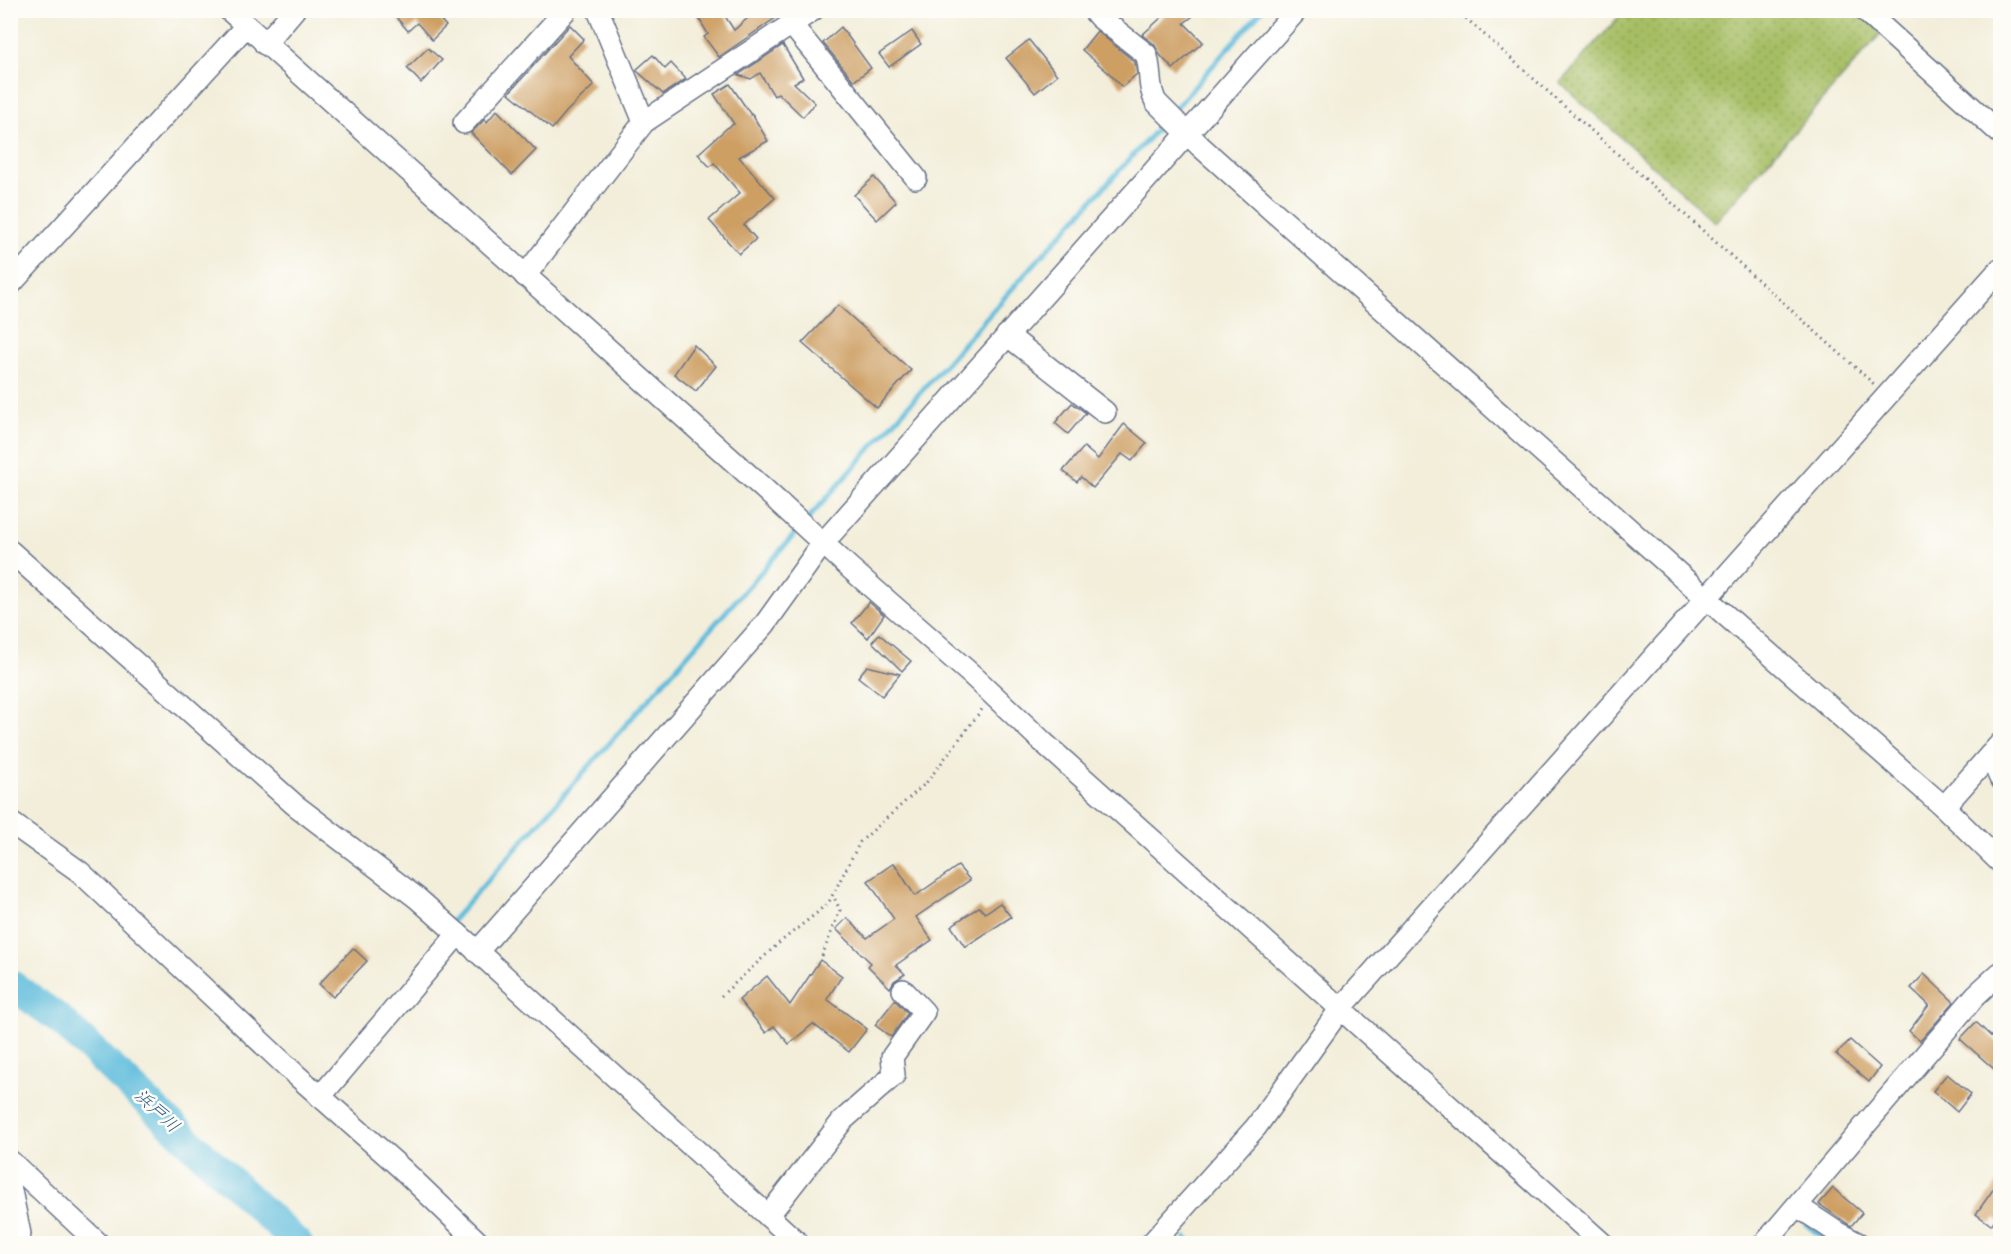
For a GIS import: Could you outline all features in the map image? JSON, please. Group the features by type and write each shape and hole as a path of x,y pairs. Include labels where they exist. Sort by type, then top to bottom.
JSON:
{"street":[{"path":"229,10 1603,1244"},
{"path":"265,44 294,10"},
{"path":"464,123 566,10"},
{"path":"598,10 644,122"},
{"path":"525,276 644,122 813,10"},
{"path":"1093,10 1146,54 1149,61 1151,93 1156,102 1209,154 1706,598 1944,807 2001,862"},
{"path":"320,1097 468,943 765,624 818,538 1007,335 1184,130 1297,10"},
{"path":"1864,10 2001,134"},
{"path":"792,25 916,178"},
{"path":"10,285 246,26"},
{"path":"1151,1244 1256,1126 1341,1008 2001,270"},
{"path":"1007,335 1105,412"},
{"path":"10,551 295,806 422,903 468,943 799,1244"},
{"path":"1944,807 1996,749"},
{"path":"1996,749 2001,778"},
{"path":"10,822 80,872 320,1097 401,1168 480,1244"},
{"path":"1764,1244 1976,995 2001,973"},
{"path":"768,1216 843,1119 894,1075 892,1058 924,1012 903,990"},
{"path":"10,1161 99,1244"},
{"path":"10,1186 19,1232"},
{"path":"1797,1206 1859,1244"}],"path":[{"path":"1457,10 1887,396"},
{"path":"721,996 779,943 818,912 833,895 860,842 926,783 993,695"},
{"path":"822,956 840,910 833,895"}],"green space":[{"path":"1624,11 1858,11 1882,32 1715,222 1560,83"}],"building":[{"path":"390,10 444,10 438,17 446,26 432,40 417,23 408,31"},
{"path":"694,10 721,10 734,30 757,10 787,10 719,57 704,37 708,34"},
{"path":"1170,10 1201,10 1184,23 1203,42 1173,69 1160,55 1154,44 1142,35"},
{"path":"570,25 584,39 568,56 594,85 552,129 509,93"},
{"path":"841,27 871,68 854,81 823,43"},
{"path":"912,31 921,44 889,67 879,54"},
{"path":"1097,31 1135,62 1137,74 1122,87 1082,50"},
{"path":"1029,40 1057,75 1035,93 1006,58"},
{"path":"783,45 803,78 794,83 815,103 803,117 778,93 774,96 760,73 751,79 738,75"},
{"path":"428,48 442,60 421,83 407,68"},
{"path":"653,55 665,69 671,63 686,79 663,94 636,70"},
{"path":"730,84 768,141 739,157 775,198 744,225 756,239 739,254 709,220 740,193 714,163 710,167 698,154 734,124 714,94"},
{"path":"497,110 536,150 512,175 471,133 485,119 487,122"},
{"path":"874,177 896,202 877,220 854,195"},
{"path":"838,305 911,370 877,408 802,343"},
{"path":"694,345 716,366 696,391 674,374"},
{"path":"1072,403 1086,413 1068,434 1055,423"},
{"path":"1124,424 1147,443 1132,461 1122,454 1093,488 1081,477 1077,482 1063,471 1084,447 1098,459"},
{"path":"869,602 884,615 868,638 852,623"},
{"path":"879,634 911,661 902,671 872,642"},
{"path":"867,666 900,674 882,696 858,677"},
{"path":"894,863 915,896 958,866 970,880 916,917 932,940 896,965 905,974 894,981 890,988 868,966 871,963 836,929 847,918 867,938 894,919 868,881"},
{"path":"1000,903 1011,917 965,947 951,926 979,907 985,913"},
{"path":"353,948 367,961 333,997 319,984"},
{"path":"820,960 842,976 827,999 867,1029 849,1052 813,1024 789,1044 774,1026 766,1033 739,1000 767,976 790,1005"},
{"path":"1924,974 1954,1002 1920,1041 1909,1031 1929,1005 1911,988"},
{"path":"895,1000 908,1013 891,1037 875,1025"},
{"path":"1976,1022 2001,1046 2001,1063 1994,1069 1960,1039"},
{"path":"1850,1040 1880,1067 1869,1082 1836,1054"},
{"path":"1947,1074 1971,1094 1957,1112 1933,1091"},
{"path":"2001,1178 2001,1222 1996,1218 1991,1225 1976,1214"},
{"path":"1833,1188 1862,1213 1851,1226 1819,1204"}],"waterway":[{"path":"1173,111 1262,10"},
{"path":"807,520 1167,118"},
{"path":"451,922 801,527"},
{"name":"浜戸川","path":"10,984 58,1018 298,1244"},
{"path":"1806,1224 1831,1240"},
{"path":"1186,1238 1192,1244"}]}
